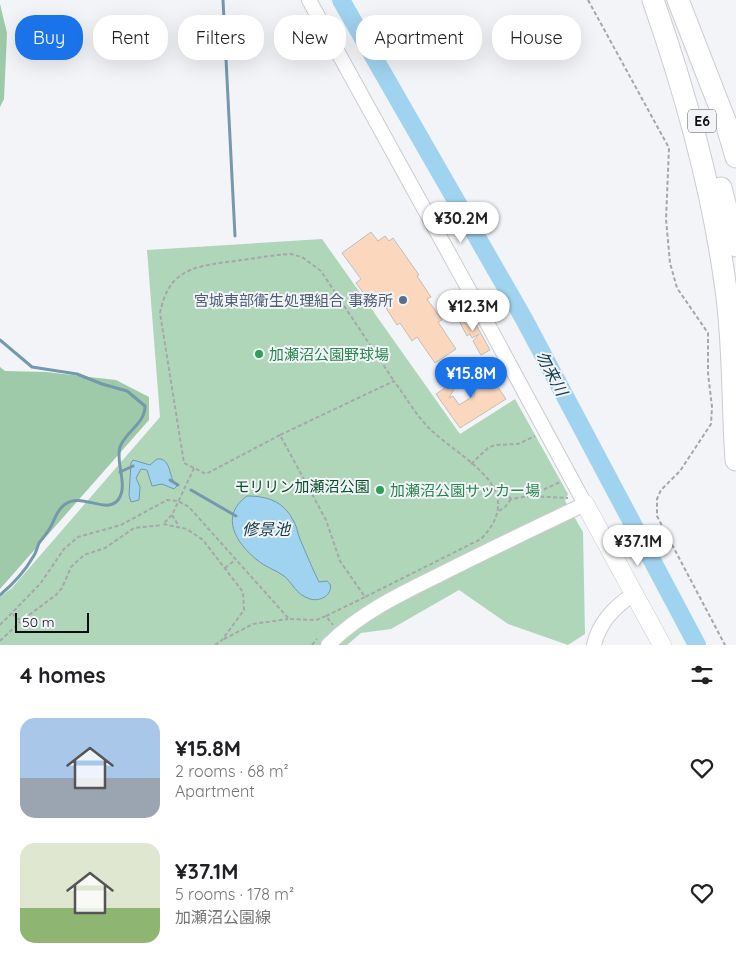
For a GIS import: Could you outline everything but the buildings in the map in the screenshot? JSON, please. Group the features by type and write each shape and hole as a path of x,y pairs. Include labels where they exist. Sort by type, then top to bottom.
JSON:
{"highway":[{"name":"E6","path":"654,0 684,69 702,123 736,246"},
{"path":"654,0 693,125 718,240 728,311 736,460"},
{"name":"E6","path":"678,0 726,122 736,156"},
{"path":"726,122 736,148"}],"main road":[{"path":"577,502 634,594 662,645"}],"street":[{"path":"309,0 480,308 577,502 378,607 328,645"},
{"path":"594,645 605,620 620,603 634,594"}],"path":[{"path":"588,0 669,148 666,219 670,263 677,288 708,333 712,416 711,424 700,442 680,470 661,490 656,508 657,516 725,645"},
{"path":"215,645 253,624 289,619 316,620 366,597 481,538 494,526 499,502 494,487 486,476 429,429 394,381 321,271 302,257 291,254 278,255 190,269 174,280 167,290 162,300 160,313 184,463 206,474 280,434 394,381"},
{"path":"280,434 326,520 340,561 366,597"},
{"path":"471,464 488,448 495,445 518,444 540,434"},
{"path":"163,524 172,515 194,468"},
{"path":"530,496 564,480"},
{"path":"494,487 501,487 511,499"},
{"path":"498,512 511,499 530,496 568,498 577,502"},
{"path":"0,625 40,584 64,549 78,537 122,525 167,500 178,501 188,507 289,619"},
{"path":"172,515 179,526"},
{"path":"0,641 21,621 56,595 62,588 71,567 84,555 105,548 134,528 163,524 187,529 203,540 243,592 244,610 222,640"},
{"path":"225,568 235,560"},
{"path":"13,613 21,621"},
{"path":"326,616 340,634"}],"green space":[{"path":"0,4 7,33 4,99 0,107"},
{"name":"モリリン加瀬沼公園","path":"322,239 460,434 515,399 568,494 565,501 583,532 585,634 568,645 508,624 459,590 391,629 361,633 347,645 0,645 0,597 12,588 160,417 147,250"},
{"path":"0,367 5,371 46,372 116,380 149,397 149,420 0,589"}],"water":[{"path":"157,459 162,459 168,465 172,479 177,486 174,489 162,484 152,486 147,470 141,469 136,478 140,487 139,500 131,502 129,495 131,463 133,460 150,465"},
{"name":"修景池","path":"247,496 261,497 274,501 289,514 319,582 327,581 330,584 330,591 325,597 314,600 305,597 284,576 260,562 243,546 237,538 232,521 234,512"}],"waterway":[{"path":"223,0 235,236"},
{"name":"勿来川","path":"341,0 524,319 697,645"},
{"path":"0,340 32,367 77,374 127,391 145,406 139,423 126,436 120,447 119,460 122,488 118,500 113,504 107,505 78,500 64,505 59,510 26,567 0,595"},
{"path":"120,472 133,466"},
{"path":"170,480 178,485"},
{"path":"191,490 236,516"}],"place":[{"name":"宮城東部衛生処理組合 事務所","path":"403,300"},
{"name":"加瀬沼公園野球場","path":"259,354"},
{"name":"加瀬沼公園サッカー場","path":"380,490"}]}
